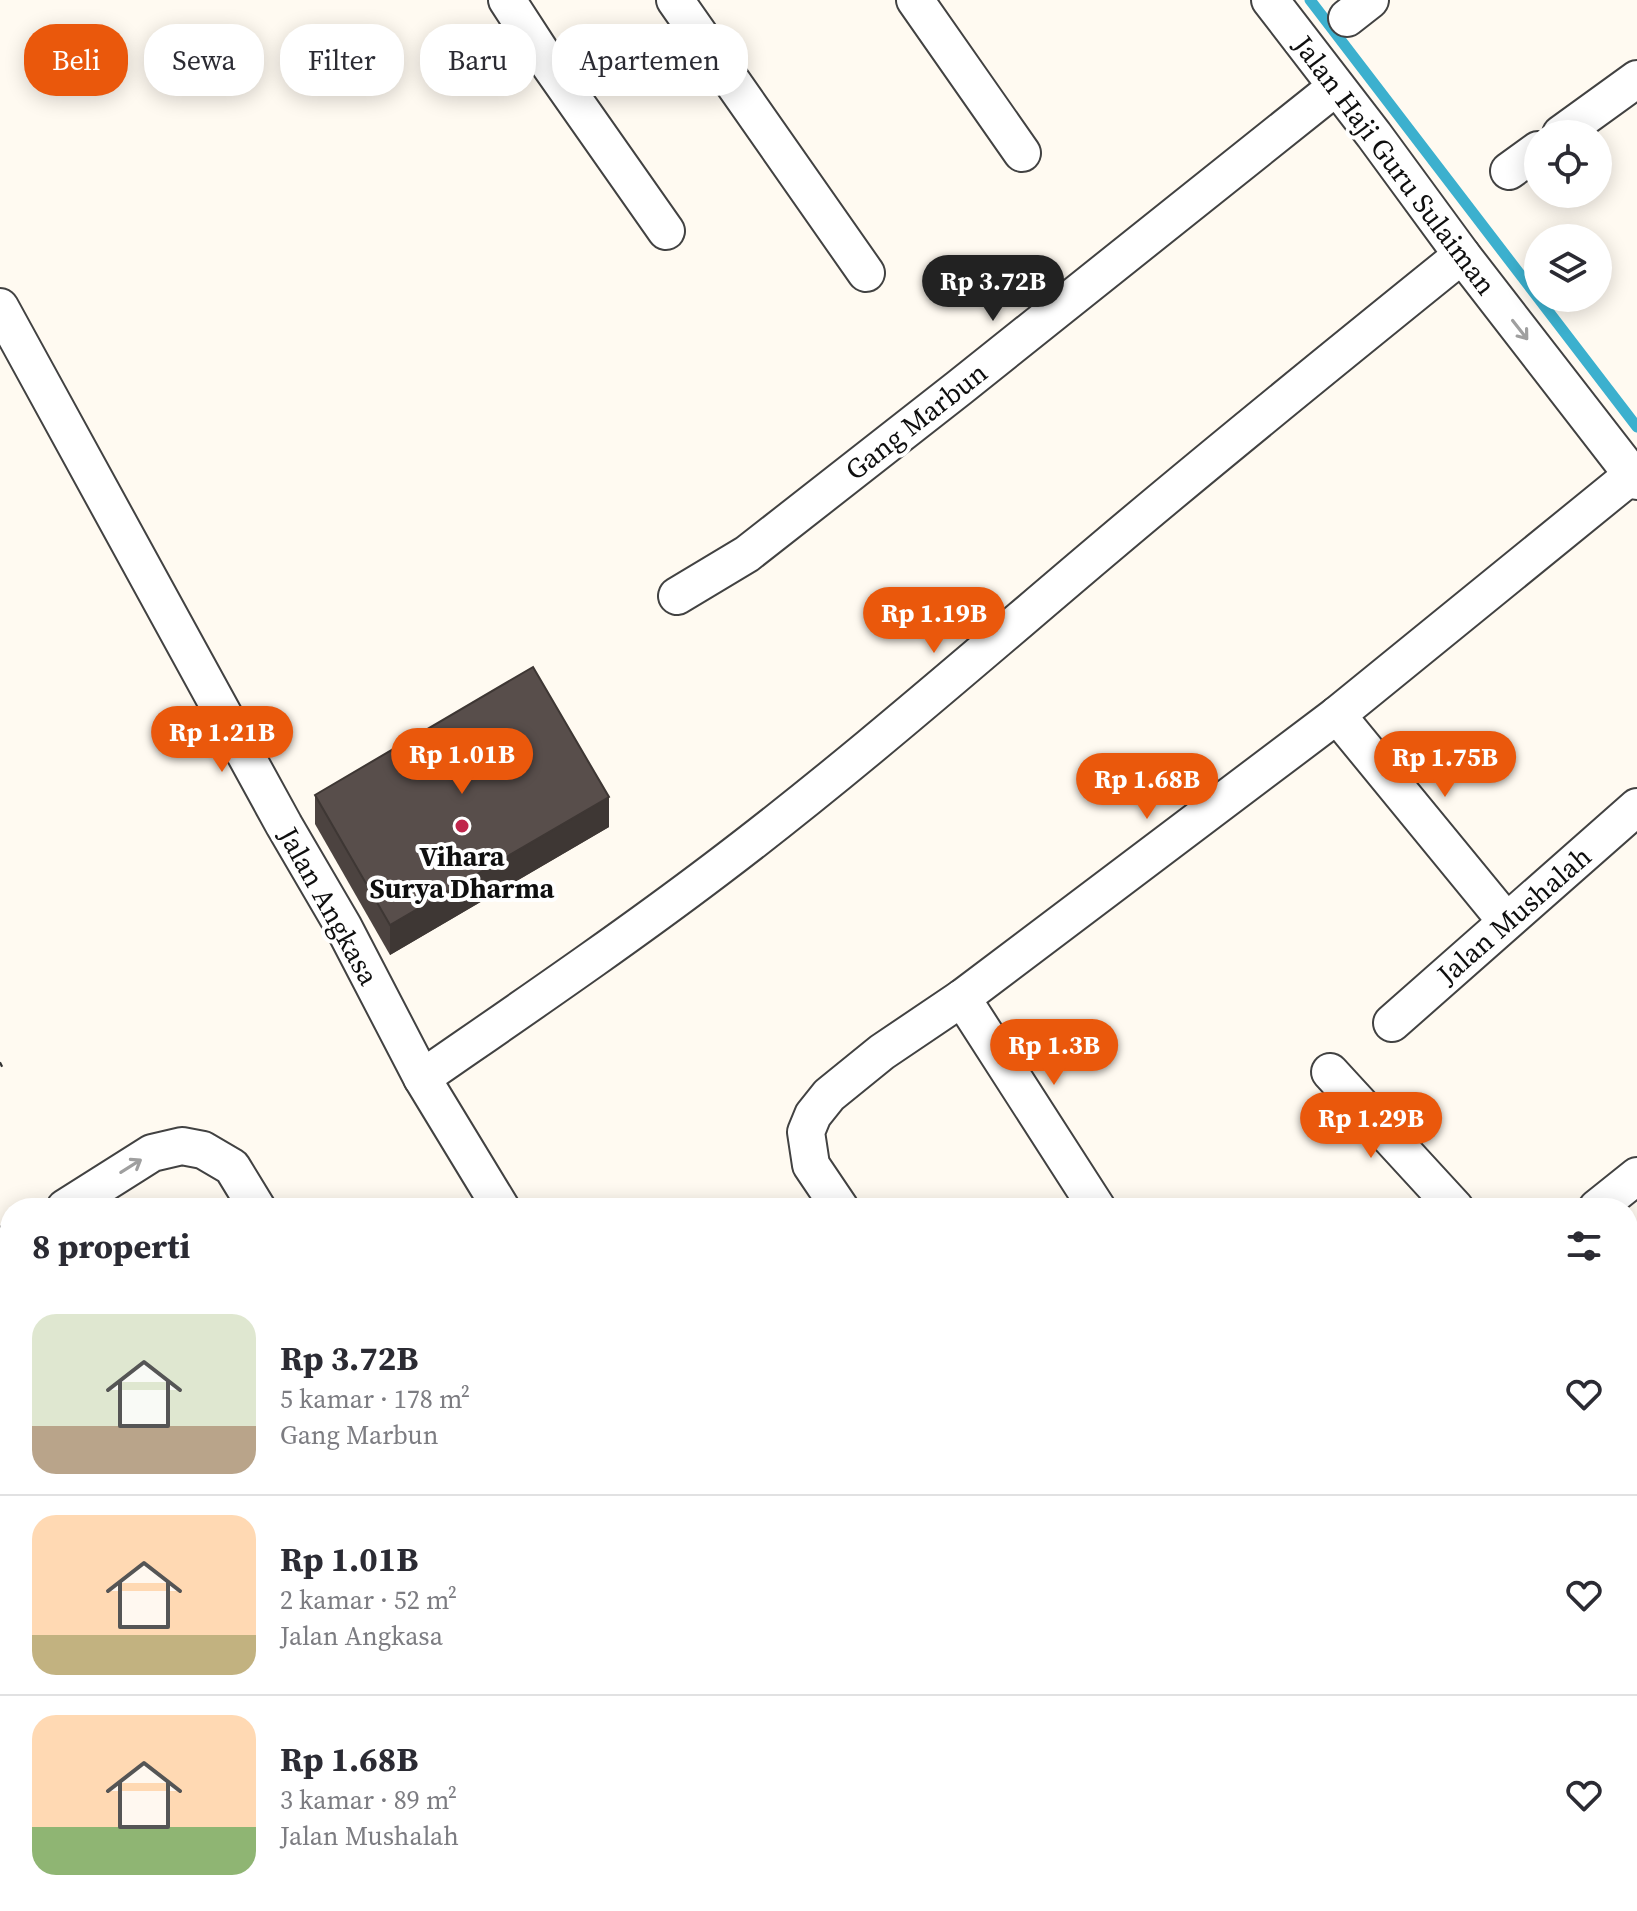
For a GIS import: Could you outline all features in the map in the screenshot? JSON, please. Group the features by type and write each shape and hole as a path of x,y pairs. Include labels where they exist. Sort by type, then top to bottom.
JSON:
{"street":[{"path":"507,0 666,231"},
{"path":"675,0 866,273"},
{"path":"915,0 1022,153"},
{"name":"Jalan Haji Guru Sulaiman","path":"1270,0 1635,478"},
{"path":"1580,120 1637,79"},
{"name":"Gang Marbun","path":"677,596 747,554 1336,87"},
{"path":"1509,171 1524,160"},
{"path":"422,1078 716,869 907,717 1237,438 1462,255"},
{"name":"Jalan Angkasa","path":"0,307 284,825 343,926 422,1078 495,1198"},
{"path":"833,1198 811,1165 806,1132 813,1115 829,1095 882,1052 962,998 1337,715 1635,478"},
{"path":"1337,715 1506,921"},
{"name":"Jalan Mushalah","path":"1392,1023 1637,807"},
{"path":"962,998 1091,1198"},
{"path":"1330,1072 1446,1198"},
{"path":"81,1198 152,1153 182,1146 203,1150 232,1167 251,1198"},
{"path":"1610,1198 1637,1176"}],"building":[{"name":"Vihara Surya Dharma","path":"533,667 609,797 390,925 315,795"}],"waterway":[{"path":"1310,0 1637,427"}],"place":[{"name":"Vihara Surya Dharma","path":"462,826"}]}
